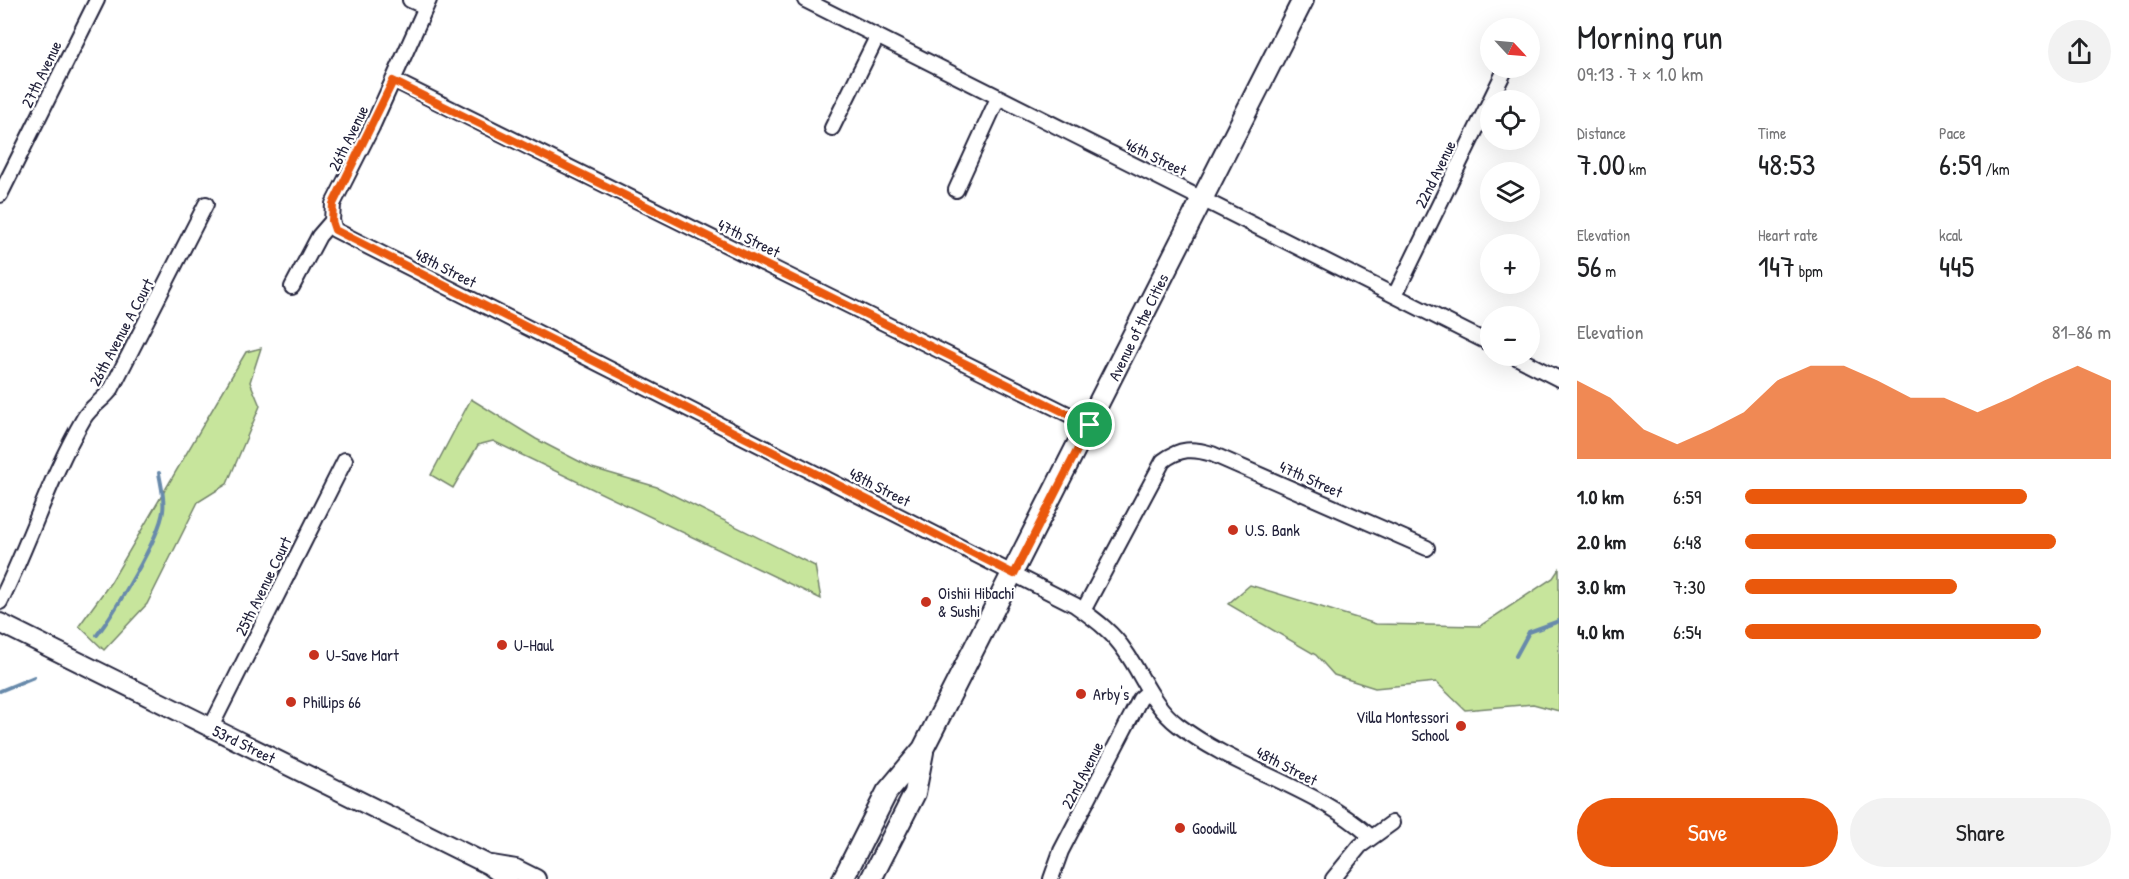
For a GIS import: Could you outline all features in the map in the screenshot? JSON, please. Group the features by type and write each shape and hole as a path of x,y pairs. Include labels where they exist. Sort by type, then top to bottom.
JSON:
{"main road":[{"name":"Avenue of the Cities","path":"843,879 887,792 923,749 1090,425 1303,0"},
{"name":"Avenue of the Cities","path":"871,879 915,793 923,749"},
{"path":"832,879 838,865 887,792"}],"street":[{"name":"27th Avenue","path":"0,195 97,0"},
{"path":"410,0 427,4"},
{"name":"46th Street","path":"806,0 1480,338"},
{"name":"26th Avenue","path":"292,287 319,236 332,221 333,204 393,81 427,4"},
{"path":"832,128 877,37"},
{"name":"22nd Avenue","path":"1395,295 1501,78"},
{"name":"47th Street","path":"393,81 1090,425"},
{"path":"956,190 998,98"},
{"name":"26th Avenue A Court","path":"0,602 17,568 30,531 85,416 106,397 112,388 206,204"},
{"name":"48th Street","path":"332,221 335,230 344,236 1083,610 1107,628 1119,642 1166,714 1197,739 1334,808 1370,837"},
{"path":"1534,366 1559,379"},
{"name":"47th Street","path":"1083,610 1163,461 1189,449 1212,454 1427,548"},
{"name":"25th Avenue Court","path":"211,727 345,460"},
{"name":"53rd Street","path":"0,623 489,865 508,879"},
{"name":"22nd Avenue","path":"1050,879 1061,851 1135,709 1149,691"},
{"path":"1333,879 1348,859 1370,837 1392,823"},
{"name":"53rd Street","path":"489,865 516,870 536,879"}],"green space":[{"path":"261,348 250,382 260,406 227,484 198,502 147,604 104,650 79,626 111,582 246,352"},
{"path":"471,399 536,439 592,468 657,487 815,566 821,599 493,441 478,445 453,488 431,475"},
{"path":"1559,569 1559,711 1533,704 1465,710 1436,682 1375,688 1334,675 1316,655 1228,604 1250,585 1376,624 1480,626 1553,578"}],"waterway":[{"path":"97,635 135,574 160,523 164,502 159,473"},
{"path":"1516,656 1529,632 1559,621"},
{"path":"0,691 34,677"}],"place":[{"name":"U.S. Bank","path":"1233,530"},
{"name":"Oishii Hibachi & Sushi","path":"926,602"},
{"name":"U-Haul","path":"502,645"},
{"name":"U-Save Mart","path":"314,655"},
{"name":"Arby's","path":"1081,694"},
{"name":"Phillips 66","path":"291,702"},
{"name":"Villa Montessori School","path":"1461,726"},
{"name":"Goodwill","path":"1180,828"}],"route":[{"path":"393,81 1090,425 1014,574 344,236 335,230 332,221 333,204 393,81"}]}
